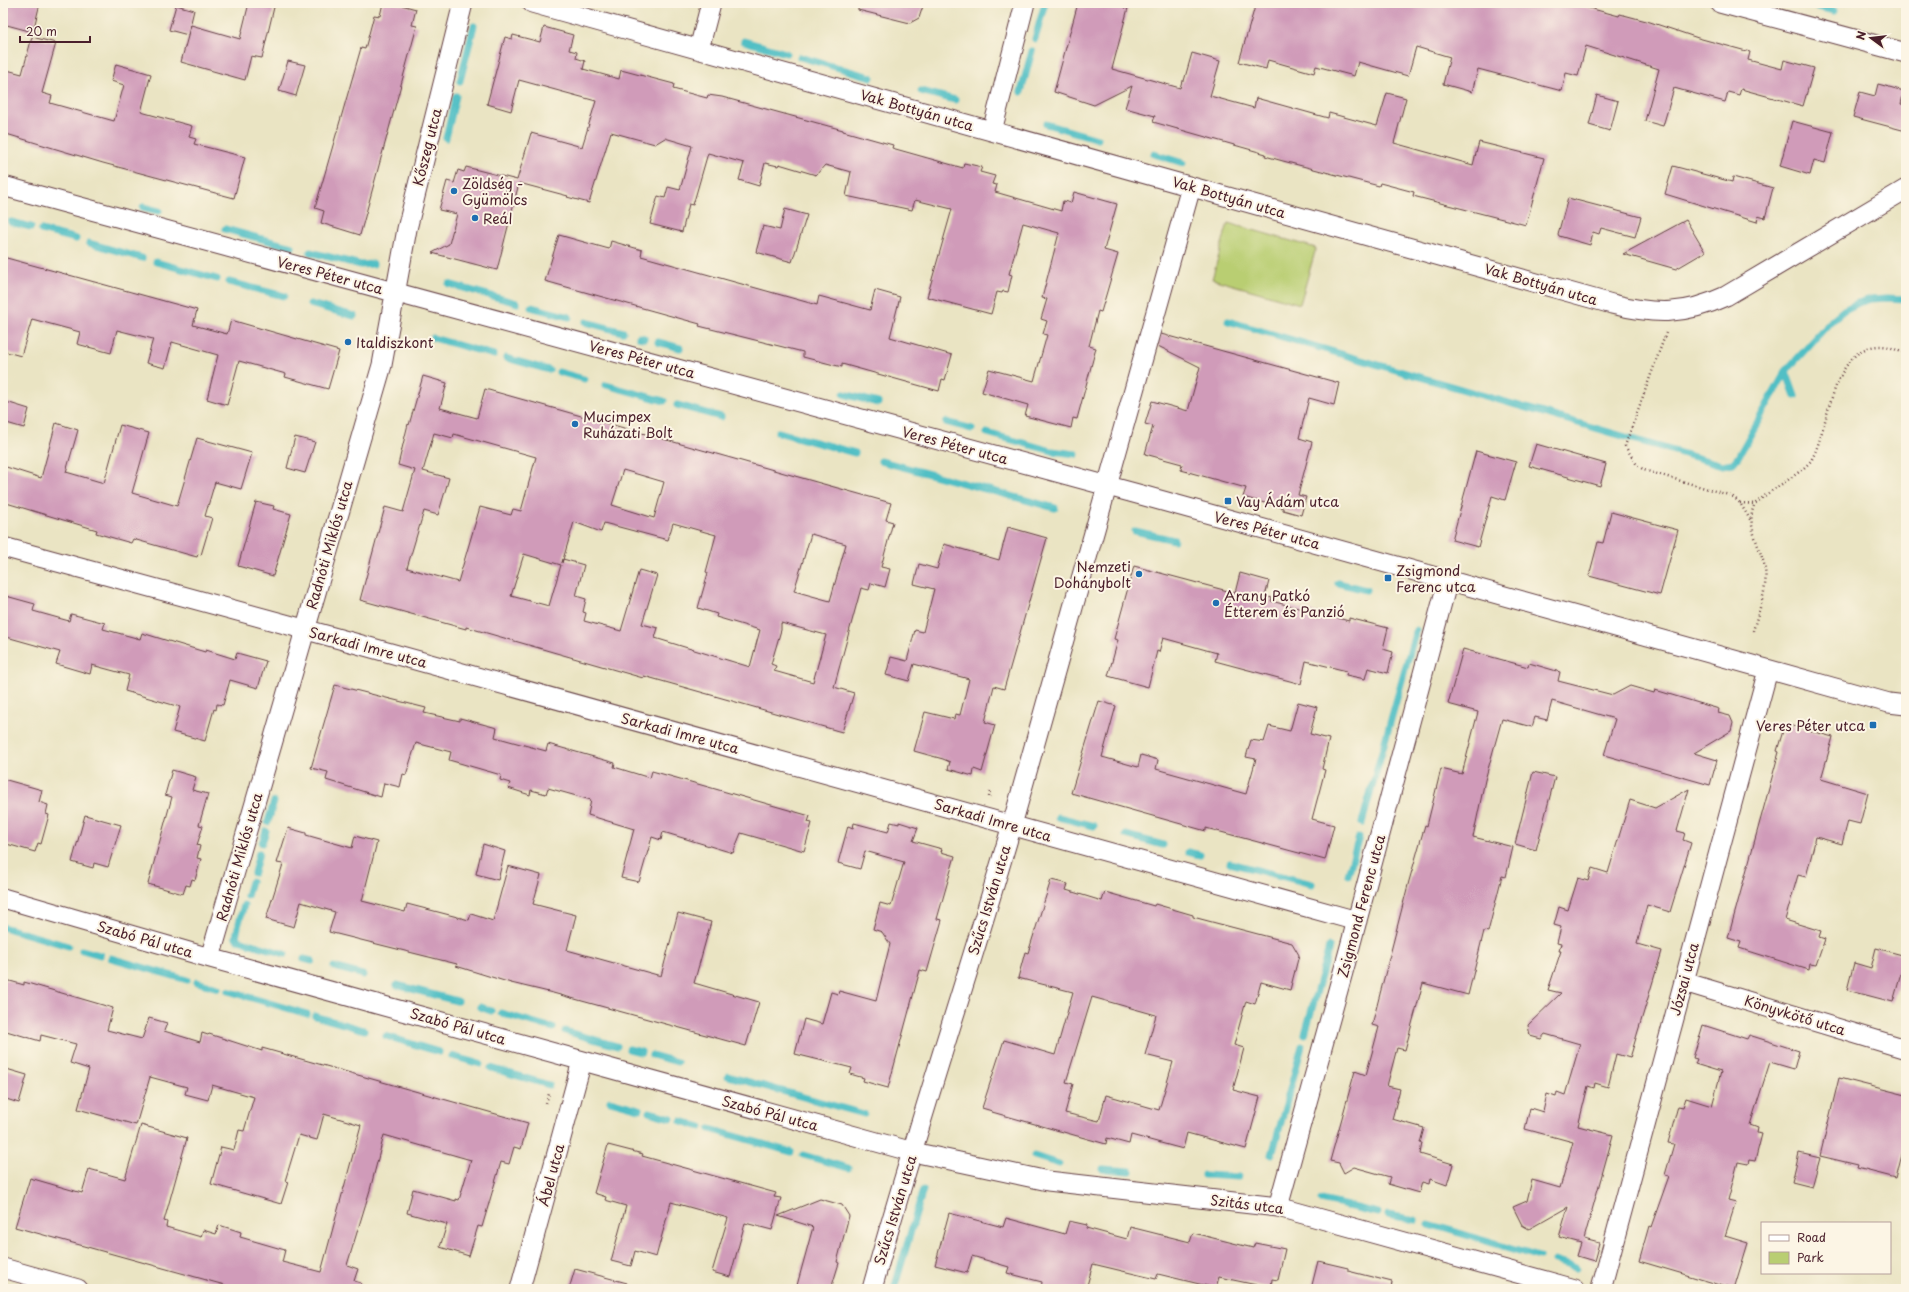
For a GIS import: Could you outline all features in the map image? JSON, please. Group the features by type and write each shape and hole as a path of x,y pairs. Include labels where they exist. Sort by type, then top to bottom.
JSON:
{"street":[{"name":"Kőszeg utca","path":"396,293 409,222 463,3"},
{"name":"Vak Bottyán utca","path":"532,3 1612,304 1654,312 1674,312 1700,307 1726,296 1906,189"},
{"path":"699,49 712,3"},
{"path":"992,130 1025,3"},
{"path":"1720,3 1906,53"},
{"name":"Veres Péter utca","path":"3,186 1448,580 1768,670 1889,703 1906,705"},
{"path":"1108,487 1191,187"},
{"name":"Radnóti Miklós utca","path":"210,958 382,365 396,293"},
{"name":"Szűcs István utca","path":"872,1289 1012,825 1108,487"},
{"name":"Sarkadi Imre utca","path":"3,547 1012,825 1357,922"},
{"name":"Zsigmond Ferenc utca","path":"1278,1207 1357,922 1448,580"},
{"name":"Józsai utca","path":"1601,1289 1768,670"},
{"name":"Szabó Pál utca","path":"3,898 210,958 913,1152"},
{"name":"Könyvkötő utca","path":"1684,982 1906,1049"},
{"name":"Ábel utca","path":"520,1289 582,1061"},
{"name":"Szitás utca","path":"913,1152 1048,1181 1278,1207 1575,1289"},
{"path":"3,1268 78,1289"}],"path":[{"path":"1674,312 1625,446 1637,465 1644,470 1722,492 1740,502 1755,504"},
{"path":"1751,521 1755,504 1769,492 1799,471 1811,459 1822,431 1832,394 1843,370 1856,356 1871,347 1890,348 1906,354"},
{"path":"1740,502 1751,521 1765,570 1764,586 1753,631"}],"green space":[{"path":"1228,223 1316,248 1300,304 1212,279"}],"building":[{"path":"3,3 40,3 33,32 3,24"},
{"path":"249,3 275,3 262,58 251,56 245,80 181,62 191,25 240,39"},
{"path":"383,3 394,3 416,9 412,25 417,26 360,235 321,223 324,211 315,208 361,48 365,49 374,15 380,16"},
{"path":"858,3 924,3 919,18 910,23 858,10"},
{"path":"1078,3 1126,3 1124,8 1128,8 1112,69 1180,88 1182,81 1184,81 1192,53 1220,61 1210,96 1254,108 1256,98 1328,118 1329,113 1377,126 1387,93 1406,98 1394,143 1473,165 1479,142 1544,158 1526,225 1413,196 1414,192 1380,183 1379,186 1283,161 1265,156 1266,154 1153,122 1155,116 1125,108 1132,86 1094,105 1054,92"},
{"path":"1256,3 1570,3 1619,16 1620,14 1650,22 1698,38 1750,52 1748,60 1782,69 1784,60 1814,68 1803,106 1741,89 1739,95 1728,92 1725,102 1674,88 1663,126 1645,121 1659,69 1586,46 1578,76 1566,73 1562,91 1478,69 1472,92 1443,84 1450,57 1416,47 1408,76 1358,62 1354,76 1316,66 1314,73 1268,60 1266,69 1239,62"},
{"path":"176,5 194,10 188,35 169,30"},
{"path":"544,27 573,35 569,50 577,52 576,58 585,61 583,69 619,79 621,70 674,84 673,89 707,98 708,95 722,97 843,130 893,145 892,148 963,168 964,163 982,167 980,172 995,176 992,184 997,185 995,192 1061,211 1063,201 1071,203 1074,192 1117,204 1104,250 1118,254 1101,312 1098,311 1089,346 1096,348 1077,419 1073,418 1071,428 1025,416 1028,405 982,392 989,369 1034,381 1047,335 1043,334 1047,321 1041,319 1047,299 1042,298 1059,233 1023,223 1009,274 1012,275 1008,292 997,292 991,314 927,297 952,209 915,200 912,210 846,196 851,172 825,165 816,175 779,164 778,166 765,163 759,186 739,180 744,163 708,153 693,205 689,204 682,232 650,224 658,196 665,198 668,187 680,190 692,146 665,138 655,144 611,132 589,203 519,183 497,270 432,253 449,244 457,214 439,210 447,181 454,183 458,170 464,172 466,167 517,180 531,133 582,147 596,101 519,80 511,111 487,104 505,37 512,39 513,35 540,42"},
{"path":"32,37 56,43 42,93 52,96 50,103 114,121 124,85 111,81 116,64 151,74 141,112 192,126 189,137 196,139 194,144 245,157 234,198 103,163 3,133 3,69 22,74"},
{"path":"288,61 305,65 296,96 279,91"},
{"path":"1878,84 1904,91 1901,104 1906,105 1906,131 1853,117 1860,92 1875,96"},
{"path":"1597,95 1618,101 1610,131 1589,125"},
{"path":"1792,121 1833,132 1825,163 1814,160 1810,175 1780,166"},
{"path":"1673,166 1732,182 1733,177 1773,188 1765,218 1758,216 1757,222 1665,194"},
{"path":"1568,198 1641,217 1635,237 1601,228 1599,234 1593,232 1590,245 1559,236 1558,234"},
{"path":"785,209 807,215 792,262 756,252 763,226 780,230"},
{"path":"1686,220 1705,252 1676,269 1623,254"},
{"path":"559,235 609,249 611,241 642,250 641,256 817,305 819,296 870,310 875,290 900,297 890,337 952,355 945,380 942,379 939,391 842,364 842,367 803,357 803,352 699,326 700,324 545,281"},
{"path":"3,257 197,310 193,325 227,334 231,320 339,351 328,389 285,377 286,374 239,361 227,405 207,399 218,355 172,342 165,368 146,363 153,339 117,330 111,353 77,344 80,332 32,319 21,356 3,351"},
{"path":"1161,334 1339,383 1334,405 1309,398 1299,438 1312,442 1298,495 1306,497 1301,515 1283,510 1283,508 1243,497 1246,488 1181,470 1182,464 1145,454 1153,426 1145,424 1152,401 1188,411 1200,367 1158,346"},
{"path":"423,376 447,383 440,408 477,418 485,389 891,503 886,520 893,522 881,567 890,569 885,587 871,583 869,590 861,588 834,687 854,693 842,732 644,676 643,678 466,627 466,629 360,600 385,507 403,512 415,470 398,465 408,424 409,425","holes":["434,433 453,438 454,434 536,457 521,511 513,509 511,515 480,507 458,582 407,568 424,511 438,515 449,478 423,471","623,470 664,482 654,518 612,505","574,522 601,532 604,523 668,540 673,523 716,535 706,572 708,573 698,608 717,614 716,617 760,630 750,667 655,638 658,628 642,624 657,575 639,570 621,631 584,621 586,613 583,612 586,599 576,596 584,565 563,559","811,534 846,544 830,601 794,591","524,554 561,565 549,606 511,596","781,623 826,635 813,682 774,671 776,666 771,664 781,630"]},
{"path":"3,401 29,409 24,428 3,422"},
{"path":"56,423 78,430 66,472 104,483 120,425 149,433 132,493 177,506 197,438 252,453 241,489 215,482 205,516 212,518 201,555 198,554 197,557 133,539 131,543 96,533 97,530 3,502 3,466 41,478"},
{"path":"295,437 315,442 305,473 287,468"},
{"path":"1536,444 1606,464 1600,486 1529,466"},
{"path":"1476,451 1516,462 1505,500 1492,496 1478,547 1452,540"},
{"path":"256,502 274,506 273,509 291,514 273,576 238,566"},
{"path":"1611,512 1678,530 1660,595 1589,576 1598,542 1603,543"},
{"path":"1008,527 1047,538 1004,689 994,686 985,722 995,725 982,772 974,769 973,776 948,769 950,762 943,759 914,751 925,712 954,719 955,714 960,715 969,679 914,664 909,681 886,675 891,657 907,661 915,630 923,632 934,589 914,584 919,564 937,569 944,544 999,560"},
{"path":"1134,566 1235,593 1240,573 1269,581 1265,596 1272,598 1271,601 1349,621 1349,618 1388,628 1383,649 1393,652 1388,673 1368,668 1365,679 1346,675 1347,671 1306,661 1301,684 1215,661 1217,653 1163,638 1159,652 1157,651 1148,687 1108,676 1118,640 1114,639"},
{"path":"6,596 35,604 33,611 69,621 71,614 105,623 103,629 140,639 142,633 205,652 206,650 235,659 237,653 266,661 258,688 230,680 223,705 217,704 216,710 214,709 205,741 173,732 180,707 125,691 129,675 92,665 90,674 56,664 60,652 3,636 3,606"},
{"path":"1463,649 1528,667 1529,663 1560,672 1558,681 1613,695 1630,686 1654,693 1655,690 1719,709 1718,713 1730,716 1733,723 1731,731 1694,753 1717,760 1710,785 1604,755 1615,719 1552,701 1547,720 1535,717 1532,727 1502,719 1485,780 1473,837 1513,847 1506,877 1502,876 1488,932 1484,931 1468,995 1423,983 1405,1050 1397,1048 1387,1086 1400,1089 1392,1119 1424,1128 1420,1143 1422,1143 1420,1154 1453,1164 1447,1185 1430,1179 1429,1184 1422,1182 1419,1193 1388,1184 1390,1177 1354,1167 1344,1173 1339,1163 1330,1161 1355,1071 1366,1075 1379,1027 1372,1025 1409,881 1425,825 1427,826 1441,769 1462,774 1478,712 1448,704"},
{"path":"335,685 426,708 424,713 460,721 460,718 497,728 495,737 546,751 548,744 615,763 614,767 650,778 652,771 810,816 808,822 812,823 804,851 741,833 733,853 663,832 661,840 652,837 639,882 621,878 634,829 588,815 591,800 548,788 546,794 531,790 530,795 508,788 510,783 500,780 501,775 449,760 451,752 416,743 406,775 403,774 400,787 384,783 381,797 326,780 328,772 311,768"},
{"path":"1099,701 1116,706 1102,757 1138,767 1141,755 1158,760 1156,769 1246,794 1256,759 1246,757 1251,740 1264,742 1269,726 1290,731 1298,702 1317,707 1310,734 1329,739 1322,769 1325,770 1312,819 1334,825 1325,860 1206,828 1206,831 1071,793"},
{"path":"1785,724 1833,737 1821,779 1868,793 1860,824 1848,821 1842,844 1816,837 1806,877 1798,875 1785,920 1821,931 1819,937 1825,939 1816,965 1810,964 1809,970 1739,948 1741,942 1728,938 1779,752 1777,751"},
{"path":"172,770 196,777 192,790 208,794 199,825 203,826 197,845 200,846 197,858 201,859 195,880 192,879 190,886 186,885 183,894 148,884 172,797 165,795"},
{"path":"1533,772 1555,777 1536,850 1515,844"},
{"path":"3,779 42,790 39,802 48,805 46,814 49,815 41,844 38,843 35,852 3,843"},
{"path":"1689,789 1677,831 1685,833 1683,840 1691,843 1670,912 1647,905 1637,944 1662,951 1630,1058 1616,1054 1608,1087 1595,1083 1594,1088 1588,1086 1578,1126 1613,1135 1584,1239 1599,1243 1594,1261 1577,1256 1581,1243 1559,1237 1568,1207 1529,1229 1522,1225 1513,1207 1527,1201 1532,1180 1560,1188 1573,1142 1525,1129 1530,1108 1543,1112 1547,1094 1556,1097 1557,1092 1565,1095 1580,1044 1545,1034 1541,1039 1530,1036 1528,1025 1561,993 1548,990 1561,951 1559,951 1561,944 1557,943 1561,927 1554,925 1559,907 1568,910 1578,878 1588,881 1592,868 1608,873 1630,800 1655,808"},
{"path":"85,815 121,825 108,867 94,863 93,868 72,862"},
{"path":"891,822 899,824 899,822 918,828 913,841 942,849 941,852 955,856 937,919 942,920 927,972 920,970 888,1088 863,1081 864,1078 850,1074 852,1068 795,1054 804,1019 822,1024 831,992 838,994 839,991 876,1001 890,944 882,932 873,929 880,903 891,906 904,862 865,851 860,869 838,863 848,826 853,828 854,823 888,832"},
{"path":"288,828 306,833 306,835 352,848 355,836 377,842 362,901 405,912 407,904 469,920 471,914 493,921 508,866 541,875 533,904 576,915 567,950 661,976 678,913 711,922 694,983 759,1002 746,1046 553,993 511,983 456,966 457,964 329,932 335,912 301,902 294,927 266,919 283,864 277,863"},
{"path":"483,844 505,851 498,880 476,874"},
{"path":"1051,880 1068,884 1066,890 1102,901 1105,892 1154,906 1155,904 1193,915 1193,917 1292,943 1299,955 1290,990 1261,982 1255,1004 1246,1001 1234,1045 1244,1048 1233,1090 1260,1097 1246,1149 1187,1133 1183,1149 1131,1135 1129,1144 1107,1138 1106,1144 982,1108 1004,1040 1055,1055 1073,992 1018,978 1025,952 1028,953","holes":["1092,997 1156,1015 1145,1055 1173,1062 1159,1110 1106,1095 1099,1121 1065,1113 1073,1084 1066,1082"]},
{"path":"1876,948 1906,956 1893,1002 1847,990 1854,963 1871,968"},
{"path":"3,979 24,985 24,982 113,1008 107,1030 142,1039 149,1018 167,1023 164,1031 200,1042 202,1033 209,1034 262,1051 262,1048 528,1123 521,1149 514,1147 509,1164 501,1162 482,1227 478,1226 469,1256 440,1247 447,1224 407,1213 413,1189 456,1201 456,1199 459,1200 471,1160 384,1135 370,1190 347,1265 358,1269 354,1281 361,1283 360,1289 239,1289 15,1227 30,1178 82,1193 89,1169 125,1179 141,1125 187,1138 164,1221 167,1222 166,1227 201,1237 203,1230 216,1234 219,1225 241,1232 240,1237 285,1250 282,1262 321,1272 361,1125 324,1114 317,1140 299,1135 285,1181 288,1182 281,1204 211,1184 221,1147 234,1150 239,1130 244,1131 254,1097 212,1085 208,1100 185,1094 187,1087 150,1077 136,1125 78,1109 89,1069 70,1063 76,1044 41,1035 40,1041 3,1030"},
{"path":"1703,1025 1747,1039 1749,1035 1799,1051 1794,1069 1770,1062 1750,1125 1758,1128 1757,1133 1762,1134 1755,1161 1749,1160 1748,1164 1738,1162 1728,1200 1736,1202 1725,1236 1748,1243 1734,1289 1639,1261 1649,1226 1651,1227 1669,1176 1665,1175 1674,1144 1668,1143 1678,1106 1683,1107 1686,1098 1712,1106 1721,1072 1695,1064 1697,1059 1693,1058"},
{"path":"3,1068 27,1075 19,1103 3,1098"},
{"path":"1839,1078 1906,1095 1906,1139 1896,1178 1857,1168 1858,1165 1820,1156"},
{"path":"608,1145 643,1154 642,1156 776,1193 774,1197 781,1198 772,1230 745,1223 730,1277 712,1272 728,1218 671,1202 656,1257 635,1251 631,1266 611,1261 626,1206 605,1200 606,1197 594,1193"},
{"path":"1799,1153 1820,1158 1812,1187 1792,1182"},
{"path":"820,1199 842,1205 849,1216 837,1262 839,1263 831,1289 796,1289 813,1227 778,1216"},
{"path":"949,1213 1003,1227 1006,1218 1065,1234 1069,1221 1087,1225 1086,1228 1127,1239 1130,1227 1190,1242 1193,1233 1253,1248 1255,1243 1285,1249 1278,1280 1272,1279 1271,1288 1219,1277 1216,1288 1158,1274 1156,1279 1093,1264 1086,1289 1041,1289 1042,1282 1007,1273 1009,1267 972,1256 967,1273 935,1265"},
{"path":"1318,1261 1348,1268 1348,1271 1392,1282 1391,1289 1311,1289"},
{"path":"575,1269 627,1283 627,1289 569,1289"}],"waterway":[{"path":"1035,39 1045,3"},
{"path":"1803,3 1834,11"},
{"path":"460,81 474,26"},
{"path":"744,41 786,53"},
{"path":"1021,92 1032,51"},
{"path":"800,57 871,77"},
{"path":"921,91 955,100"},
{"path":"446,138 456,96"},
{"path":"1046,124 1098,139"},
{"path":"1154,154 1183,163"},
{"path":"143,207 159,211"},
{"path":"11,222 31,227"},
{"path":"225,229 292,247"},
{"path":"41,230 76,239"},
{"path":"89,243 142,258"},
{"path":"310,252 361,265 373,264"},
{"path":"156,262 217,279"},
{"path":"229,282 284,296"},
{"path":"449,284 517,303"},
{"path":"1228,321 1722,465 1733,463 1738,457 1786,371 1833,319 1844,310 1858,303 1871,299 1906,299"},
{"path":"310,304 354,316"},
{"path":"531,307 569,317"},
{"path":"586,322 623,332"},
{"path":"639,337 644,338"},
{"path":"433,338 494,355"},
{"path":"658,342 680,348"},
{"path":"506,358 549,370"},
{"path":"1786,371 1795,396"},
{"path":"559,372 584,379"},
{"path":"606,385 664,401"},
{"path":"844,394 878,403"},
{"path":"677,405 721,417"},
{"path":"946,422 972,429"},
{"path":"778,432 855,453"},
{"path":"987,433 1052,451 1076,454"},
{"path":"881,461 1055,508"},
{"path":"1135,531 1174,540"},
{"path":"1338,583 1366,590"},
{"path":"1362,823 1416,630"},
{"path":"268,822 274,802"},
{"path":"1058,817 1094,826"},
{"path":"262,843 266,831"},
{"path":"1126,835 1163,845"},
{"path":"1348,875 1359,837"},
{"path":"1188,852 1200,855"},
{"path":"254,873 259,853"},
{"path":"1230,863 1312,884"},
{"path":"247,896 251,882"},
{"path":"239,923 244,905"},
{"path":"3,927 68,946"},
{"path":"238,927 236,937 238,940 285,954"},
{"path":"1305,1034 1329,947"},
{"path":"82,950 100,955"},
{"path":"111,958 187,980"},
{"path":"304,959 312,961"},
{"path":"334,967 363,975"},
{"path":"197,982 218,988"},
{"path":"397,985 457,1001"},
{"path":"228,991 307,1014"},
{"path":"480,1007 491,1011"},
{"path":"501,1013 553,1028"},
{"path":"315,1016 364,1030"},
{"path":"565,1031 617,1046"},
{"path":"386,1036 439,1052"},
{"path":"1272,1155 1302,1046"},
{"path":"629,1049 641,1052"},
{"path":"652,1055 677,1062"},
{"path":"452,1056 480,1064"},
{"path":"491,1068 549,1085"},
{"path":"728,1076 864,1114"},
{"path":"610,1101 639,1109"},
{"path":"649,1112 671,1118"},
{"path":"681,1121 701,1127"},
{"path":"710,1129 791,1152"},
{"path":"803,1155 848,1168"},
{"path":"1034,1156 1059,1164"},
{"path":"1103,1169 1130,1171"},
{"path":"1204,1175 1238,1177"},
{"path":"894,1289 923,1190"},
{"path":"1321,1200 1378,1213"},
{"path":"1388,1215 1415,1220"},
{"path":"1429,1224 1539,1257"},
{"path":"1554,1261 1576,1268"}],"place":[{"name":"Zöldség - Gyümölcs","path":"454,191"},
{"name":"Reál","path":"475,218"},
{"name":"Italdiszkont","path":"348,342"},
{"name":"Mucimpex Ruházati Bolt","path":"575,424"},
{"name":"Vay Ádám utca","path":"1228,501"},
{"name":"Nemzeti Dohánybolt","path":"1139,574"},
{"name":"Zsigmond Ferenc utca","path":"1388,578"},
{"name":"Arany Patkó Étterem és Panzió","path":"1216,603"},
{"name":"Veres Péter utca","path":"1873,725"}]}
